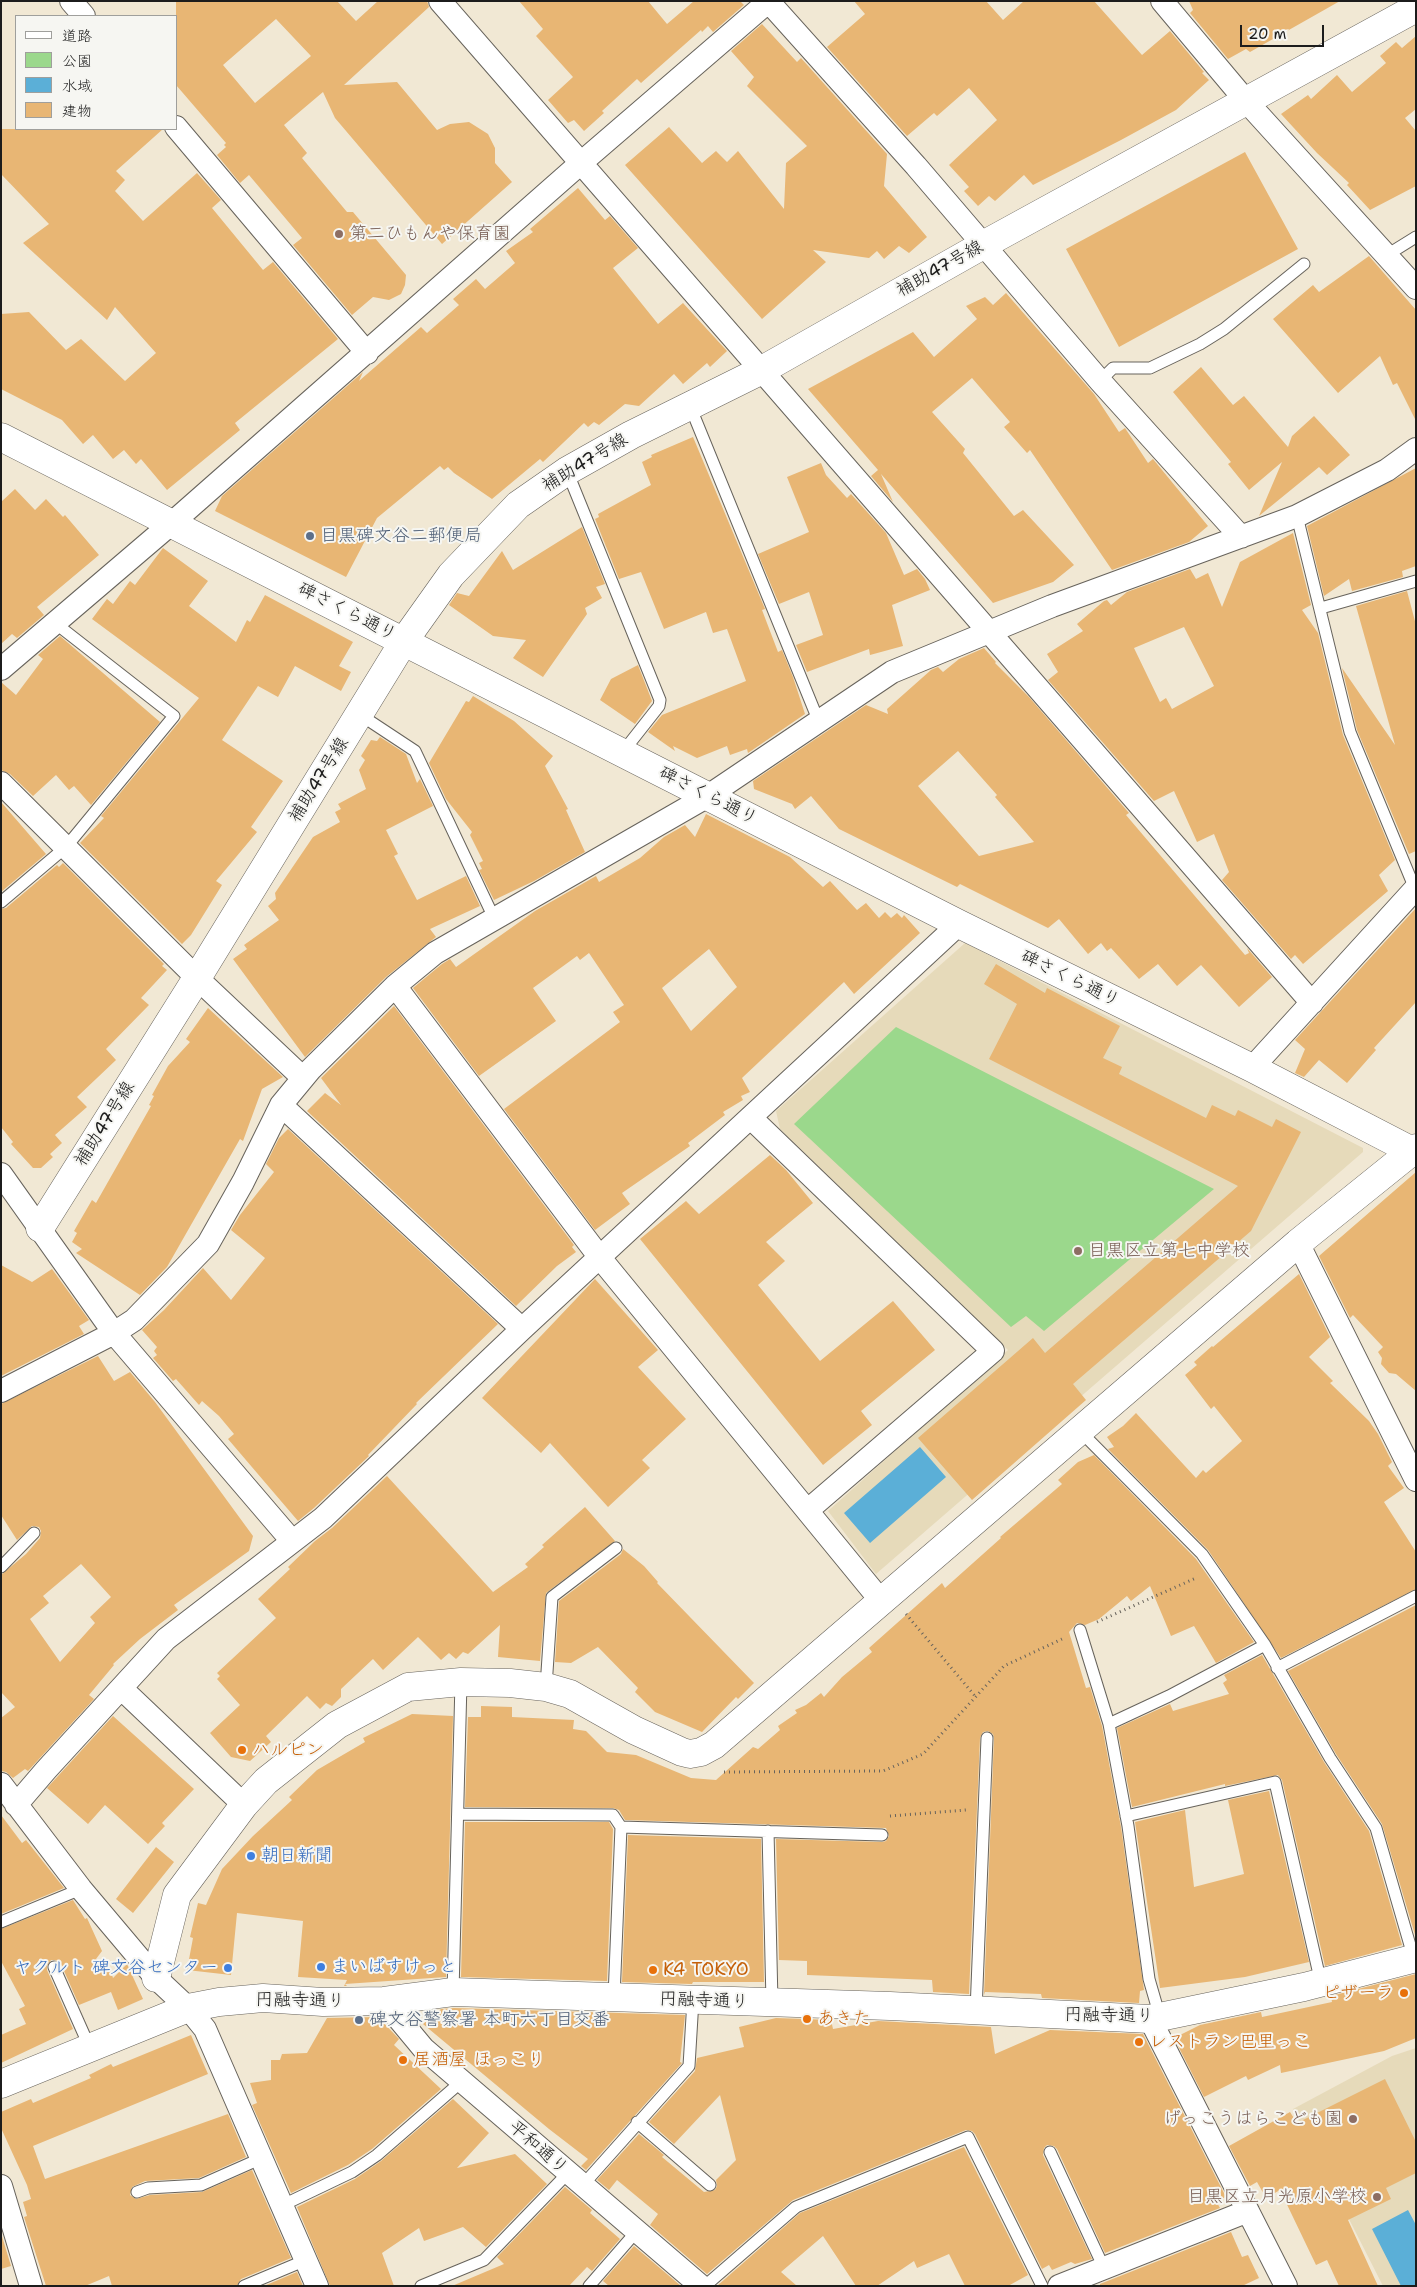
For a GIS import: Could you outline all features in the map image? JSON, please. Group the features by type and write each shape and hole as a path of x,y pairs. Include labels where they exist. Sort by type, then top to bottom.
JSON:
{"street":[{"path":"71,1 83,15"},
{"path":"440,1 582,162 988,633 1312,1003"},
{"path":"1,669 172,523 768,1 984,245 1100,381 1241,537"},
{"path":"1162,1 1246,101 1416,288"},
{"name":"補助47号線","path":"40,1228 198,978 404,641 451,575 518,504 567,471 631,435 762,370 984,245 1416,8"},
{"path":"178,128 367,353"},
{"name":"碑さくら通り","path":"1,437 959,924 1252,1068 1414,1151"},
{"path":"1,1391 114,1333 134,1320 208,1244 243,1182 281,1105 304,1078 395,986 435,954 494,918 708,796 892,672 1052,606 1297,516 1387,470 1416,449"},
{"path":"1,783 198,978 304,1078"},
{"path":"1252,1068 1415,888"},
{"path":"16,1806 46,1770 166,1640 323,1518 522,1330 959,924"},
{"path":"395,986 600,1259 808,1510 886,1598"},
{"path":"281,1105 522,1330"},
{"path":"751,1118 993,1351 808,1510"},
{"path":"156,1978 177,1895 244,1805 266,1781 337,1725 408,1687 461,1682 510,1683 546,1687 570,1694 634,1730 682,1752 690,1754 701,1752 725,1737 1078,1430 1298,1243 1414,1151"},
{"path":"1,1174 114,1333 292,1542"},
{"path":"1298,1243 1416,1480"},
{"path":"122,1689 244,1805"},
{"path":"1,1784 81,1889 156,1978 188,2008 205,2029 317,2286"},
{"name":"円融寺通り","path":"1,2084 188,2008 219,2002 263,1998 323,2002 384,2001 453,1992 772,2004 890,2006 1155,2018 1321,1983 1415,1959"},
{"name":"平和通り","path":"384,2001 423,2048 701,2286"},
{"path":"1155,2018 1286,2286"},
{"path":"1,2186 31,2286"},
{"path":"1059,2286 1093,2277 1248,2211"}],"lane":[{"path":"1387,255 1416,236"},
{"path":"1100,381 1114,368 1150,368 1200,344 1224,329 1304,264"},
{"path":"690,406 819,722"},
{"path":"567,471 660,700 659,706 622,753"},
{"path":"1297,516 1350,732 1415,888"},
{"path":"1321,608 1416,581"},
{"path":"1,902 66,847 174,716 56,623"},
{"path":"359,714 415,751 494,918"},
{"path":"1078,1430 1202,1554 1265,1645 1330,1758 1376,1828 1415,1959"},
{"path":"1,1567 34,1533"},
{"path":"546,1687 552,1597 616,1548"},
{"path":"1277,1668 1416,1596"},
{"path":"1080,1630 1109,1724 1126,1816 1155,2018"},
{"path":"1109,1724 1169,1696 1265,1645"},
{"path":"453,1992 461,1682"},
{"path":"976,2011 987,1738"},
{"path":"1126,1816 1275,1782 1321,1983"},
{"path":"458,1814 613,1815 620,1827 614,1997"},
{"path":"620,1827 882,1835"},
{"path":"768,1831 772,2004"},
{"path":"1,1922 81,1889"},
{"path":"54,1967 90,2048"},
{"path":"422,2286 484,2260 637,2122 689,2066 693,2000"},
{"path":"283,2205 352,2172 377,2155 461,2082"},
{"path":"637,2122 710,2185"},
{"path":"705,2286 796,2207 968,2137 1042,2286"},
{"path":"1050,2152 1093,2277"},
{"path":"137,2192 148,2188 201,2185 262,2158"},
{"path":"589,2286 636,2232"},
{"path":"244,2286 306,2260"}],"path":[{"path":"701,1752 718,1772 883,1771 924,1754 1004,1666 1213,1570"},
{"path":"886,1598 975,1696"},
{"path":"882,1835 888,1816 984,1808"}],"shaded area":[{"name":"目黒区立第七中学校","path":"965,943 1363,1148 1363,1152 876,1574 828,1511 1008,1350 780,1129 776,1111"},
{"name":"目黒区立月光原小学校","path":"1416,2048 1416,2286 1383,2286 1293,2109 1392,2056"}],"green space":[{"path":"896,1027 1214,1189 1044,1331 1026,1316 1011,1327 794,1124"}],"water":[{"path":"920,1447 946,1477 870,1543 844,1513"},
{"path":"1408,2210 1416,2225 1416,2286 1401,2286 1372,2229"}],"building":[{"path":"176,1 337,1 356,21 378,1 427,1 429,7 344,85 397,82 437,130 450,124 469,122 488,134 495,148 495,163 512,182 442,244 335,118 323,92 284,125 307,153 302,158 347,212 353,212 406,275 405,285 401,294 389,300 373,297 352,315 293,245 302,238 249,175 240,183 217,155 226,147 224,145 226,143 178,87 178,15 176,15","holes":["276,19 311,56 255,103 223,65"]},
{"path":"519,1 648,1 667,24 694,1 740,1 744,5 713,32 708,26 702,32 701,30 641,83 637,79 602,111 604,113 584,131 574,120 568,123 548,100 573,77 536,36 543,29"},
{"path":"854,1 986,1 1003,20 1024,1 1094,1 1142,55 1170,31 1209,80 1176,110 1121,140 1033,185 1024,175 995,201 989,196 978,206 964,191 969,187 949,165 997,120 969,88 937,116 934,113 907,136 827,47 865,14"},
{"path":"1189,1 1340,1 1250,52 1246,49 1228,59 1190,13 1193,10"},
{"path":"762,24 797,62 801,58 887,154 884,186 927,237 909,253 899,246 884,259 877,251 869,258 813,250 826,262 762,319 625,165 669,127 702,163 716,151 727,162 738,151 784,209 786,163 807,146 747,86 754,77 731,51"},
{"path":"1416,36 1416,109 1405,118 1416,131 1416,186 1370,210 1347,185 1349,183 1317,153 1281,114 1308,95 1311,99 1337,75 1352,92 1386,63 1380,56 1396,42 1402,48"},
{"path":"1,129 162,130 116,171 125,180 115,191 143,221 197,173 221,200 212,208 263,270 273,262 338,339 235,423 240,430 167,490 141,459 136,464 124,450 113,459 93,435 83,444 62,420 1,389 1,314 29,312 66,350 81,339 125,381 156,353 115,307 107,320 23,243 49,224 1,174"},
{"path":"1245,152 1298,249 1119,347 1066,249"},
{"path":"578,188 605,220 610,216 638,248 613,268 658,324 683,303 727,351 710,367 707,363 683,384 674,374 639,406 625,404 599,425 594,422 588,427 584,423 543,462 540,459 492,499 448,467 444,470 440,466 377,518 346,577 215,511 222,496 363,372 359,381 421,327 427,333 459,305 453,299 476,279 485,289 515,263 506,251 533,232 530,229"},
{"path":"1369,256 1416,310 1416,421 1397,383 1393,385 1380,356 1338,393 1273,319 1313,285 1319,292"},
{"path":"1006,293 1094,394 1119,432 1125,428 1148,463 1153,459 1208,526 1189,542 1112,570 1030,450 1027,453 1004,427 1010,422 972,378 932,412 965,449 963,453 1014,516 1023,510 1074,565 1053,582 993,603 881,474 893,502 871,476 878,470 808,389 913,332 934,357 977,319 966,306 985,297 993,305"},
{"path":"1201,367 1233,405 1244,396 1288,447 1292,436 1314,416 1350,455 1327,475 1319,467 1259,516 1282,462 1249,490 1228,464 1231,462 1173,392"},
{"path":"693,437 765,609 762,610 778,652 782,650 793,677 805,714 748,753 747,749 730,755 727,746 697,758 673,746 675,751 648,732 662,715 746,681 727,629 713,633 706,612 664,629 641,572 619,579 595,519 599,517 598,514 651,485 642,462 652,457 651,455"},
{"path":"821,463 826,475 847,498 851,494 886,533 904,575 917,569 925,579 930,590 892,605 903,646 870,655 869,649 807,672 796,645 823,635 809,592 779,604 758,554 809,532 787,477"},
{"path":"1416,468 1416,566 1402,571 1403,577 1352,591 1349,579 1324,596 1307,526"},
{"path":"15,489 35,510 46,499 63,517 65,515 99,555 37,607 44,615 17,638 12,634 1,644 1,502"},
{"path":"582,527 605,584 596,587 602,598 585,608 587,614 543,677 513,658 526,640 493,636 449,605 457,593 469,596 502,551 513,570"},
{"path":"1293,533 1311,605 1302,610 1318,633 1343,735 1395,860 1379,875 1388,891 1303,964 1295,955 1291,959 1222,880 1229,872 1214,834 1197,842 1174,791 1154,801 1048,680 1058,672 1047,654 1083,631 1077,624 1104,601 1107,600 1111,605 1127,592 1190,569 1196,579 1208,573 1222,607 1240,562","holes":["1184,627 1214,686 1172,709 1166,698 1160,702 1134,648"]},
{"path":"163,548 208,581 189,606 236,642 247,620 250,622 265,595 353,642 339,666 351,672 341,691 295,666 278,697 258,686 222,740 283,781 251,827 257,832 216,881 222,885 191,935 182,944 80,843 104,818 101,816 199,698 92,619 107,599 113,604 130,581 135,585"},
{"path":"1407,591 1416,625 1416,851 1409,854 1357,730 1342,668 1395,745 1356,606"},
{"path":"60,636 160,722 91,805 74,786 69,790 56,775 33,796 10,774 1,770 1,682 16,695 43,659 38,655"},
{"path":"984,648 995,663 1029,697 1129,813 1126,815 1245,955 1249,953 1247,948 1272,977 1239,1007 1201,965 1177,986 1158,964 1139,979 1111,948 1107,951 1101,943 1088,954 1059,919 1048,928 960,884 957,887 839,829 811,796 795,809 792,804 754,789 753,781 866,705 888,714 887,709 931,670 938,667 943,672 959,659","holes":["958,751 997,795 995,797 1034,842 979,856 918,786"]},
{"path":"638,665 652,701 635,724 600,700 611,679"},
{"path":"473,696 514,721 553,756 545,766 568,809 566,810 585,852 534,881 494,900 479,870 482,869 479,863 483,861 470,835 472,832 446,799 429,763 466,701 469,702"},
{"path":"380,737 406,754 417,783 420,779 433,806 386,830 398,854 394,856 417,900 466,876 480,906 430,929 436,937 386,977 305,1057 233,959 247,949 244,945 279,920 268,906 276,899 275,893 313,837 340,822 335,812 341,809 338,804 366,789 359,770 365,760 361,756 371,740 377,741"},
{"path":"1,802 46,854 1,892"},
{"path":"706,814 790,857 823,887 830,881 857,910 866,903 879,918 885,912 891,918 897,913 902,918 904,915 920,933 854,994 844,982 742,1078 750,1092 741,1096 743,1100 723,1112 725,1115 688,1143 690,1146 622,1193 630,1204 595,1230 504,1109 620,1022 613,1012 624,1005 589,953 580,960 577,956 533,988 556,1021 479,1076 413,988 450,959 456,967 535,911 596,876 599,882 640,858 664,837 685,825 695,837","holes":["709,949 737,987 691,1031 662,988"]},
{"path":"63,863 164,964 162,966 167,970 141,998 149,1005 106,1049 116,1060 77,1097 87,1107 55,1135 62,1143 50,1154 53,1157 41,1168 33,1168 11,1144 13,1142 1,1127 1,909 6,908 57,865 59,867"},
{"path":"1416,908 1416,1002 1374,1048 1376,1050 1347,1083 1319,1060 1304,1077 1295,1073 1305,1049 1295,1040"},
{"path":"996,964 1045,993 1047,988 1120,1026 1103,1058 1122,1067 1119,1074 1206,1118 1212,1105 1235,1116 1238,1110 1272,1127 1276,1119 1301,1132 1251,1231 1073,1384 1086,1400 972,1500 918,1438 1033,1338 1045,1353 1238,1186 989,1059 1017,1004 984,984"},
{"path":"394,1006 574,1245 572,1247 576,1252 557,1266 516,1306 307,1111 325,1093 341,1105 321,1078"},
{"path":"208,1008 283,1077 262,1089 243,1141 240,1139 167,1267 140,1295 76,1253 82,1249 72,1242 77,1233 74,1231 92,1200 96,1203 151,1106 149,1105 154,1096 152,1095 168,1066 190,1042 186,1039"},
{"path":"288,1129 498,1324 416,1403 369,1456 298,1521 228,1439 234,1434 219,1416 202,1401 199,1405 176,1379 173,1381 153,1358 157,1355 154,1351 157,1347 142,1330 164,1310 203,1268 231,1300 265,1258 231,1230 240,1215 274,1172 266,1164 279,1138"},
{"path":"770,1155 786,1170 813,1203 766,1242 785,1261 758,1285 820,1361 893,1301 935,1350 861,1411 872,1425 823,1465 640,1239 686,1201 699,1214"},
{"path":"1416,1172 1416,1391 1396,1374 1389,1373 1381,1364 1382,1358 1378,1352 1383,1347 1353,1315 1350,1318 1319,1256"},
{"path":"1,1265 32,1282 52,1269 89,1320 79,1326 84,1334 1,1376"},
{"path":"1299,1274 1330,1337 1309,1357 1333,1381 1330,1383 1369,1421 1392,1462 1388,1466 1404,1488 1384,1502 1416,1552 1416,1589 1281,1658 1208,1550 1108,1449 1114,1447 1107,1437 1123,1426 1136,1413 1196,1478 1203,1470 1206,1473 1242,1441 1214,1406 1211,1409 1185,1375 1197,1365 1194,1362 1212,1346"},
{"path":"595,1279 658,1350 638,1367 686,1419 642,1460 650,1468 608,1507 550,1443 541,1453 482,1398"},
{"path":"98,1356 114,1381 130,1372 155,1402 253,1536 249,1551 174,1605 178,1610 140,1639 113,1664 89,1695 94,1699 28,1771 25,1769 13,1778 6,1772 1,1771 1,1718 15,1707 1,1692 1,1575 26,1554 40,1538 41,1531 39,1527 32,1526 17,1540 1,1515 1,1404","holes":["81,1564 111,1597 90,1617 95,1623 60,1662 30,1619 49,1603 43,1596"]},
{"path":"1094,1455 1196,1559 1254,1642 1216,1663 1194,1626 1171,1636 1150,1586 1131,1601 1127,1596 1099,1619 1085,1625 1077,1623 1069,1632 1086,1688 1090,1687 1102,1726 1121,1827 1144,1990 1140,1991 1139,2003 1042,1998 1041,1994 985,1992 984,1995 994,1738 993,1734 988,1731 983,1732 980,1738 969,1994 933,1992 932,1980 807,1975 807,1961 779,1960 776,1839 882,1842 886,1841 889,1836 886,1828 625,1820 619,1810 613,1808 465,1807 468,1717 481,1717 481,1706 512,1707 512,1717 574,1720 573,1729 586,1731 607,1752 636,1755 691,1778 716,1780 753,1747 758,1749 780,1730 778,1726 797,1713 795,1710 806,1705 821,1693 824,1697 842,1677 872,1652 869,1648 942,1583 945,1588 1000,1537 1062,1484 1058,1480 1078,1462"},
{"path":"387,1476 493,1592 528,1567 525,1564 544,1547 542,1545 585,1507 615,1541 546,1593 540,1661 498,1657 500,1625 468,1654 463,1652 456,1659 449,1653 441,1660 418,1637 383,1670 373,1659 341,1689 341,1697 332,1706 326,1703 320,1709 307,1696 266,1736 271,1742 250,1761 231,1757 210,1733 240,1705 217,1679 220,1676 217,1673 276,1618 258,1599 290,1569 288,1567 315,1541 332,1528"},
{"path":"623,1549 644,1566 657,1583 754,1683 738,1699 736,1697 702,1732 655,1712 635,1692 638,1688 598,1647 571,1663 555,1662 559,1601 621,1554"},
{"path":"1416,1605 1416,1938 1382,1824 1336,1754 1288,1671"},
{"path":"1262,1655 1324,1762 1369,1831 1402,1945 1325,1966 1282,1780 1278,1775 1225,1786 1225,1784 1132,1807 1117,1728 1170,1704 1173,1711 1229,1694 1223,1683 1227,1680 1224,1675"},
{"path":"412,1714 453,1716 446,1977 345,1984 347,1980 298,1977 303,1921 237,1913 231,1975 187,1970 193,1938 190,1937 198,1903 206,1905 222,1869 253,1836 292,1800 289,1797 317,1770 365,1742 363,1738"},
{"path":"113,1716 194,1789 162,1823 165,1826 148,1844 105,1805 88,1824 47,1788"},
{"path":"1269,1791 1309,1962 1245,1977 1160,1988 1135,1822 1185,1810 1194,1887 1244,1874 1228,1800"},
{"path":"1,1815 22,1843 26,1840 64,1888 1,1914"},
{"path":"465,1822 609,1822 613,1829 607,1981 461,1977"},
{"path":"628,1835 761,1839 764,1982 693,1982 692,1984 622,1982"},
{"path":"156,1847 174,1862 133,1913 116,1899"},
{"path":"73,1900 85,1919 87,1918 102,1951 96,1959 111,1972 113,1978 127,1964 143,1999 118,2010 111,1992 79,2005 61,1964 51,1960 47,1970 73,2029 1,2063 1,2035 26,2024 19,2009 25,2006 1,1961 1,1929"},
{"path":"1416,1974 1416,2038 1384,2051 1281,2073 1280,2065 1248,2080 1246,2076 1204,2097 1174,2038 1200,2025 1261,2012 1262,2017 1332,2002 1331,1996"},
{"path":"441,2009 685,2015 680,2062 682,2063 586,2170 581,2166 588,2159 423,2024"},
{"path":"378,2017 399,2039 394,2045 441,2089 372,2149 348,2165 291,2193 252,2105 257,2103 250,2083 271,2080 271,2060 280,2060 282,2054 307,2053 327,2018"},
{"path":"776,2018 831,2020 833,2029 878,2021 991,2027 995,2054 1050,2030 1143,2034 1226,2197 1216,2201 1220,2208 1105,2253 1057,2149 1054,2146 1047,2145 1044,2148 1043,2155 1092,2259 1075,2264 1071,2262 1052,2270 1049,2265 1042,2269 975,2134 972,2131 966,2130 793,2200 707,2274 650,2225 658,2214 617,2180 609,2190 597,2180 639,2134 664,2155 662,2157 704,2192 715,2190 717,2186 716,2180 736,2160 720,2095 674,2144 649,2122 695,2071 697,2058 744,2047 739,2027"},
{"path":"191,2035 208,2074 33,2146 45,2179 228,2114 246,2157 199,2178 145,2181 132,2187 130,2195 136,2199 150,2195 202,2192 252,2170 291,2258 241,2279 237,2286 112,2286 109,2276 85,2286 46,2286 24,2217 27,2216 23,2202 31,2199 27,2185 1,2128 1,2112 31,2099 33,2103 91,2078 89,2075 111,2064 113,2067"},
{"path":"1385,2079 1416,2142 1416,2173 1386,2188 1391,2199 1348,2220 1378,2286 1339,2286 1327,2260 1316,2265 1280,2190 1266,2198 1257,2182 1250,2186 1229,2146 1290,2112 1297,2123"},
{"path":"453,2099 489,2133 457,2168 515,2154 547,2184 486,2247 463,2227 424,2241 419,2228 382,2253 394,2286 330,2286 297,2207 355,2179 381,2161"},
{"path":"964,2147 1028,2275 1008,2286 965,2286 949,2254 917,2268 914,2261 877,2286 856,2286 823,2236 781,2272 797,2286 717,2286 800,2213"},
{"path":"565,2187 592,2210 590,2213 620,2239 592,2271 587,2267 569,2286 452,2286 504,2264 497,2257"},
{"path":"1231,2232 1242,2257 1248,2255 1259,2278 1242,2286 1100,2286 1100,2284"},
{"path":"1,2233 11,2266 1,2269"},
{"path":"634,2246 681,2286 609,2286 603,2281"},
{"path":"297,2272 303,2286 264,2286"}],"place":[{"name":"第二ひもんや保育園","path":"339,234"},
{"name":"目黒碑文谷二郵便局","path":"310,536"},
{"name":"目黒区立第七中学校","path":"1078,1251"},
{"name":"ハルピン","path":"242,1750"},
{"name":"朝日新聞","path":"251,1856"},
{"name":"まいばすけっと","path":"321,1967"},
{"name":"ヤクルト 碑文谷センター","path":"228,1968"},
{"name":"K4 TOKYO","path":"653,1970"},
{"name":"ピザーラ","path":"1404,1993"},
{"name":"あきた","path":"807,2019"},
{"name":"碑文谷警察署 本町六丁目交番","path":"359,2020"},
{"name":"レストラン巴里っこ","path":"1139,2042"},
{"name":"居酒屋 ほっこり","path":"403,2060"},
{"name":"げっこうはらこども園","path":"1353,2119"},
{"name":"目黒区立月光原小学校","path":"1377,2197"}]}
